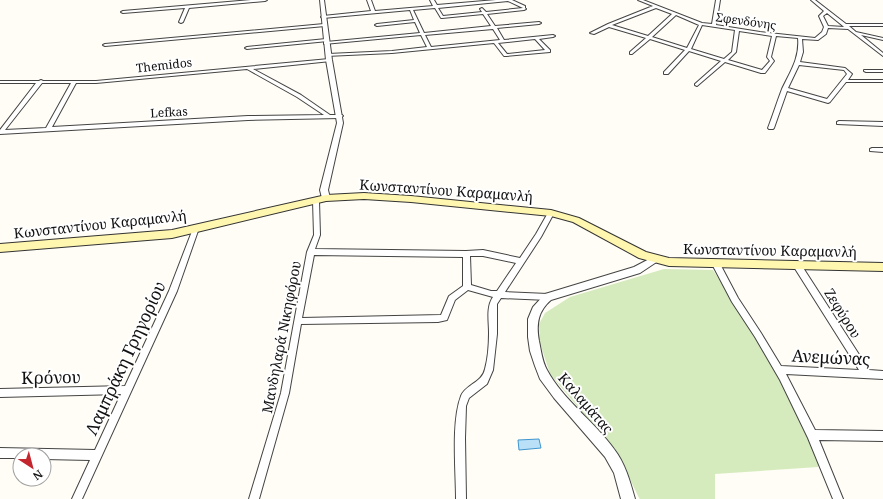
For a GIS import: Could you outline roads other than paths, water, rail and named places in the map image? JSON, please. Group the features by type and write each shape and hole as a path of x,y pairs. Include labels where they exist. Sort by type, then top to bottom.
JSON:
{"main road":[{"name":"Κωνσταντίνου Καραμανλή","path":"0,248 172,234 326,198 364,196 411,199 551,213 576,220 631,250 655,259 669,262 883,267"}],"street":[{"path":"196,6 197,0"},
{"path":"123,12 266,0"},
{"path":"322,0 328,57 340,116 340,127 324,190 326,198"},
{"path":"369,0 373,12"},
{"path":"323,17 436,6 509,0 524,8 442,17 436,6 432,0"},
{"name":"Σφενδόνης","path":"640,0 674,15 700,24 737,30 816,39 824,33 826,27"},
{"path":"714,26 718,0"},
{"path":"813,0 883,55"},
{"path":"479,3 503,41"},
{"path":"181,22 187,7"},
{"path":"592,33 655,7"},
{"path":"411,9 430,48"},
{"path":"826,10 821,16 826,27 848,28"},
{"path":"632,54 648,37 674,15"},
{"path":"377,25 416,21"},
{"path":"247,48 539,23"},
{"path":"666,73 689,49 700,24"},
{"path":"105,45 324,25"},
{"path":"844,25 883,25"},
{"path":"609,26 763,72 772,61 769,57 774,35"},
{"path":"697,85 734,52 737,30"},
{"path":"854,32 882,39"},
{"name":"Themidos","path":"0,82 96,82 247,67 328,57 554,36"},
{"path":"496,42 506,55 548,51 536,38"},
{"path":"771,128 785,89 798,63 802,49 800,38"},
{"path":"785,89 828,101 850,74 845,69 798,63"},
{"path":"247,67 300,96 328,116"},
{"path":"866,71 883,71"},
{"path":"1,132 41,81"},
{"path":"845,81 883,81"},
{"path":"48,130 74,82"},
{"name":"Lefkas","path":"1,132 248,118 340,116"},
{"path":"839,123 883,124"},
{"path":"872,150 883,150"},
{"name":"Μανδηλαρά Νικηφόρου","path":"254,499 285,393 311,252 317,235 316,201"},
{"path":"461,499 460,438 462,406 466,395 486,377 493,334 493,303 522,261 551,213"},
{"name":"Λαμπράκη Γρηγορίου","path":"77,499 173,291 196,228"},
{"path":"311,252 483,253 522,261"},
{"path":"466,254 467,287"},
{"path":"299,321 444,318 452,298 467,287 498,294 548,297 637,270 655,259"},
{"path":"716,264 735,300 758,335 778,370 812,435 838,499"},
{"name":"Ζεφύρου","path":"797,265 867,375"},
{"name":"Καλαμάτας","path":"548,297 539,304 533,315 532,326 534,342 543,373 564,402 606,447 622,475 628,499"},
{"name":"Ανεμώνας","path":"778,370 883,375"},
{"name":"Κρόνου","path":"0,393 127,390"},
{"path":"812,435 883,436"},
{"path":"0,453 98,455"}],"water":[{"path":"539,439 541,448 519,450 518,440"}]}
